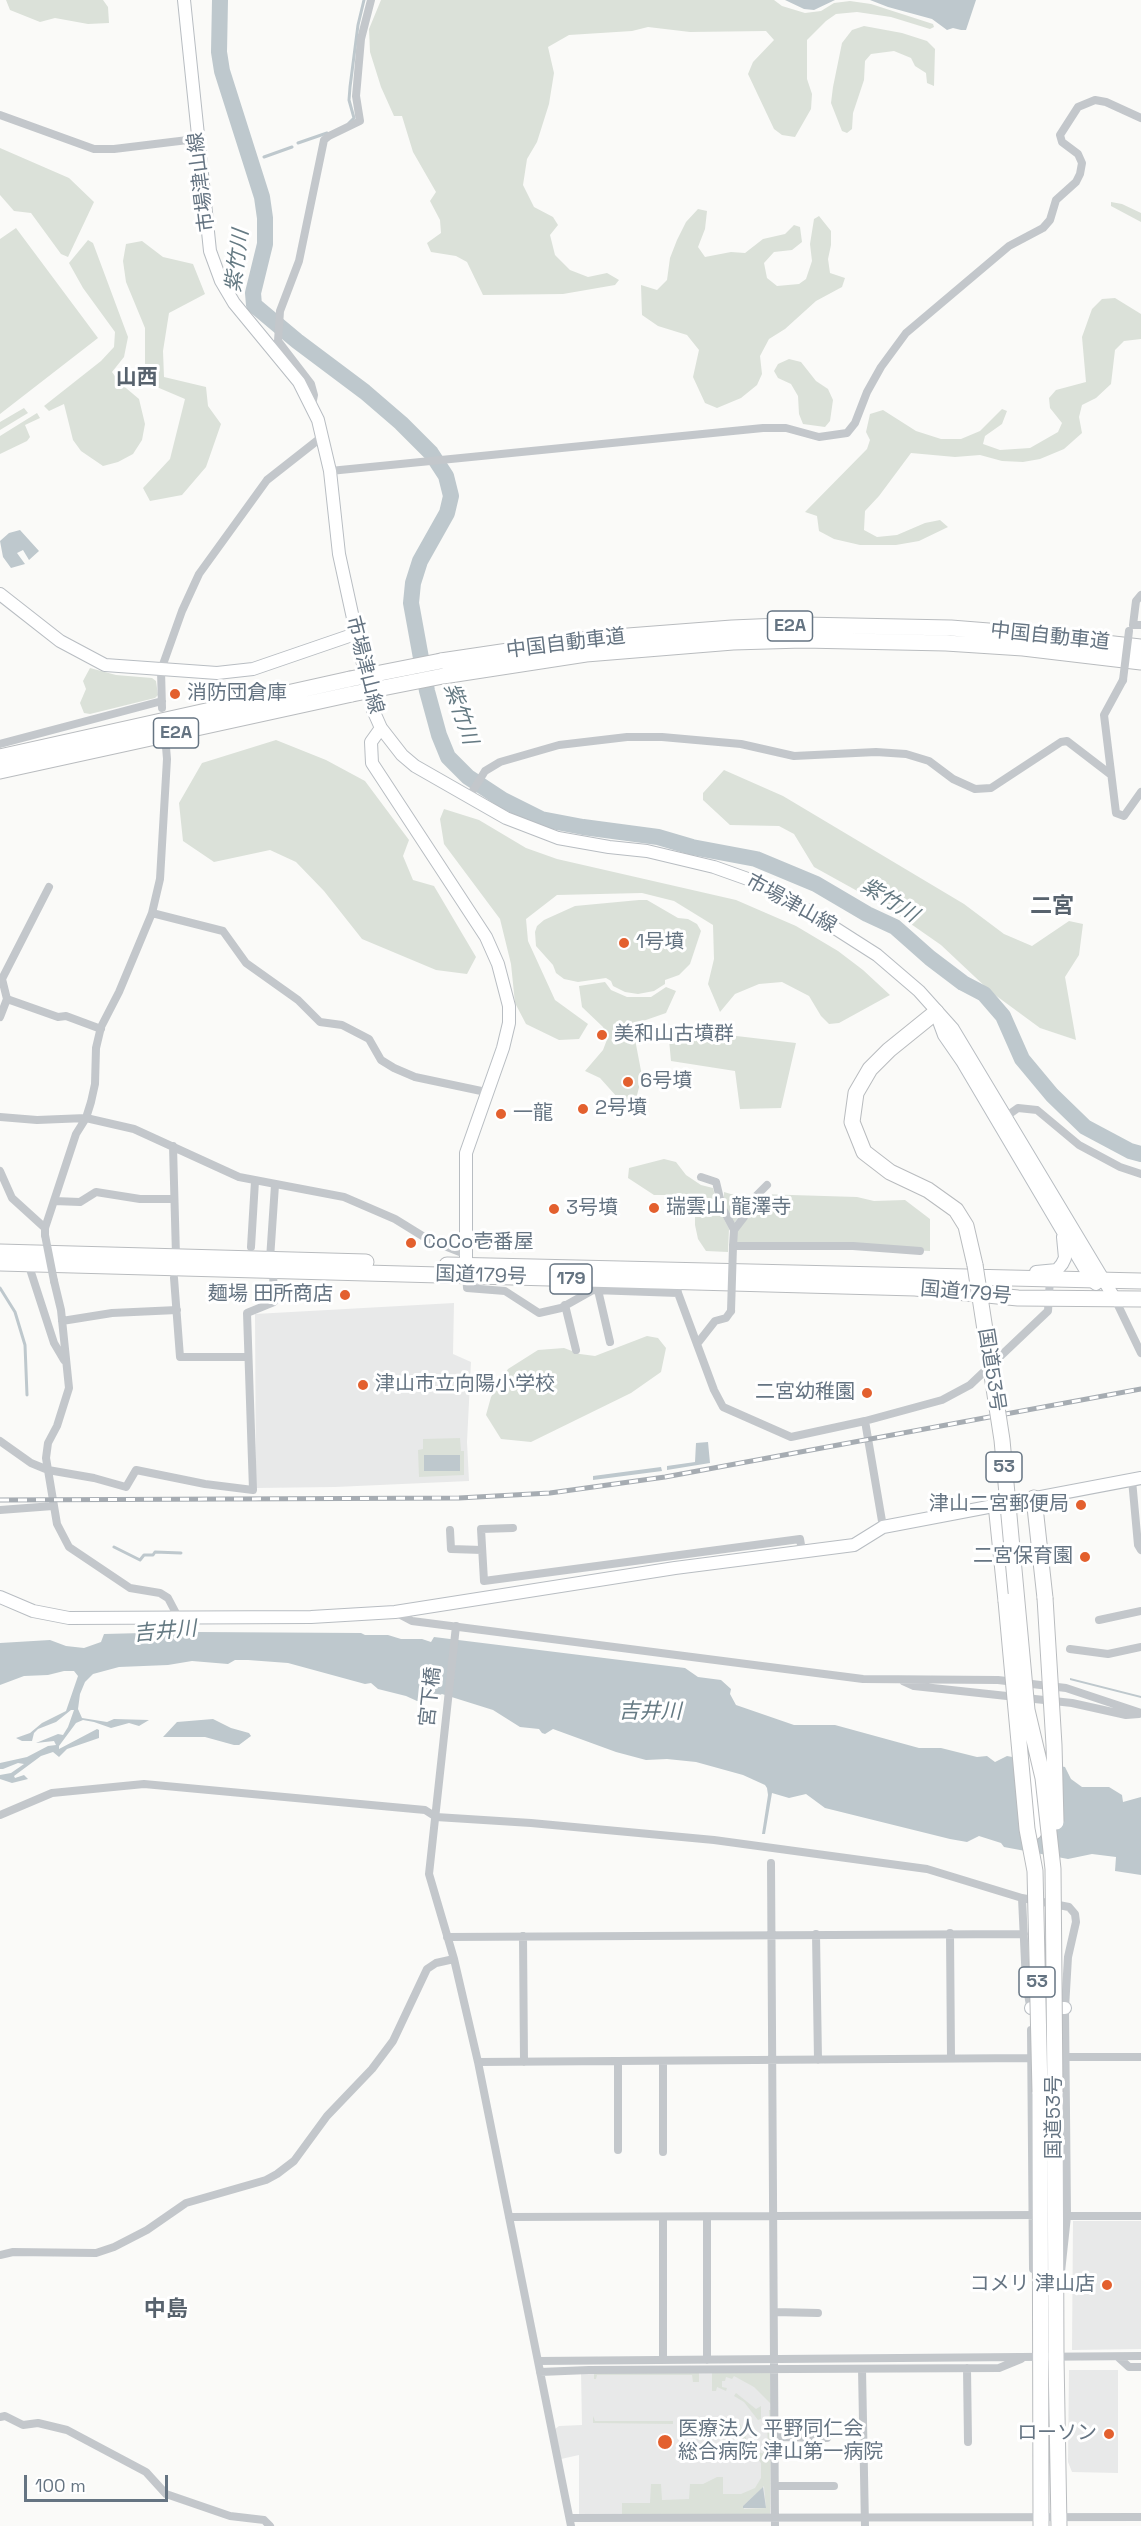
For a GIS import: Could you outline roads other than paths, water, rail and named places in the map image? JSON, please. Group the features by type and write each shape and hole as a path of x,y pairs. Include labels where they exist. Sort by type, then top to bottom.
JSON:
{"highway":[{"name":"中国自動車道","path":"0,757 589,639 803,625 951,628 1141,647"},
{"name":"中国自動車道","path":"442,669 733,642 803,640 946,643 1023,648 1141,662"},
{"name":"中国自動車道","path":"0,771 351,687"},
{"name":"国道53号","path":"936,1012 889,1050 870,1069 856,1094 852,1122 864,1152 890,1172 928,1190 956,1210 966,1226 975,1265 1002,1440 1027,1710 1047,2092 1049,2215 1055,2290 1048,2357 1041,2522"},
{"name":"国道179号","path":"0,1252 27,1258 271,1264 466,1265 676,1282 915,1288 1050,1299 1141,1299"},
{"name":"国道179号","path":"0,1263 27,1258 176,1256 271,1264"},
{"name":"国道179号","path":"676,1282 996,1278 1141,1281"},
{"path":"1034,1498 1045,1598 1056,1797 1053,1869"},
{"path":"996,1504 1027,1829 1035,1871"},
{"name":"国道53号","path":"1027,1710 1043,1778 1053,1869 1047,2092 1055,2116 1049,2153 1049,2215 1041,2317 1048,2357 1059,2522"}],"street":[{"name":"市場津山線","path":"184,0 196,139 210,252 221,281 234,303 282,359 312,405 323,435 330,471 339,554 373,710 381,728 402,755 415,766 471,793 506,818 558,838 647,851 714,867 759,883 877,955 919,991 953,1029 1062,1230 1098,1281 1115,1299"},
{"path":"312,405 314,395 311,384 278,341 280,311 299,261 324,140 360,121 356,96 357,85 362,39 371,0"},
{"path":"330,471 763,428 786,429 819,437 847,433 855,423 867,392 881,367 906,333 1001,253 1021,239 1043,228 1050,220 1056,200 1076,182 1080,174 1082,162 1078,154 1062,142 1060,135 1078,107 1095,100 1106,102 1141,118"},
{"path":"0,115 94,149 114,149 196,139"},
{"path":"0,744 162,705 161,670 199,574 267,480 323,435"},
{"path":"0,594 60,641 105,665 217,673 253,669 355,634"},
{"path":"1141,595 1136,601 1134,627 1123,680 1104,715 1116,813 1124,816 1141,792"},
{"path":"381,728 371,742 372,763 486,937 498,964 506,991 509,1023 503,1048 466,1153 467,1288 505,1291 539,1314 565,1305 593,1290 676,1282 714,1390 723,1407 791,1437 865,1421 942,1400 970,1385 1048,1311 1050,1279"},
{"path":"471,793 485,771 500,762 559,745 627,737 663,737 741,744 794,756 876,752 906,754 929,761 952,779 975,789 992,788 1061,741 1067,741 1110,774"},
{"path":"166,747 160,879 152,913 119,993 101,1029 96,1048 95,1084 86,1118 76,1134 45,1232 62,1320 69,1388 57,1426 48,1443 46,1458 57,1524 69,1547 130,1588 160,1593 168,1598 178,1617"},
{"path":"0,1017 7,999 2,979 49,887"},
{"path":"152,913 223,931 246,963 298,999 320,1022 342,1025 369,1039 381,1060 394,1068 415,1077 486,1092"},
{"path":"7,999 101,1029"},
{"path":"1002,1119 1018,1108 1037,1110 1086,1149 1120,1167 1141,1174"},
{"path":"0,1117 37,1120 86,1118 134,1130 239,1177 344,1197 395,1219 466,1265"},
{"name":"市場津山線","path":"1002,1119 1098,1281"},
{"path":"173,1146 176,1256"},
{"path":"0,1171 12,1198 45,1232"},
{"path":"697,1344 715,1320 726,1318 731,1311 734,1230 722,1207 716,1182 700,1177"},
{"path":"251,1247 255,1181"},
{"path":"0,1441 32,1463 48,1470 94,1478 126,1487 136,1470 205,1484 253,1490 247,1312 274,1302 271,1264 275,1185"},
{"path":"734,1230 754,1198 767,1185"},
{"path":"54,1201 80,1202 96,1192 140,1199 174,1199"},
{"path":"996,1278 1020,1272 1057,1270 1065,1257 1062,1230"},
{"path":"733,1246 853,1246 920,1251"},
{"path":"27,1258 54,1342 67,1366"},
{"path":"174,1278 180,1357 248,1357"},
{"path":"598,1290 610,1342"},
{"path":"1115,1299 1141,1353"},
{"path":"565,1305 576,1350"},
{"path":"62,1320 112,1312 177,1310"},
{"path":"865,1421 883,1527"},
{"path":"513,1528 481,1529 484,1581 854,1545 883,1527 1136,1479 1138,1545 1141,1550"},
{"path":"0,1510 53,1506"},
{"path":"450,1530 451,1549 482,1550"},
{"path":"0,1597 33,1611 69,1618 311,1617 395,1611 530,1590 674,1562"},
{"path":"529,1575 530,1590"},
{"path":"395,1611 412,1621 831,1675 899,1680 998,1680 1066,1688 1141,1714"},
{"path":"1099,1620 1141,1611"},
{"name":"宮下橋","path":"456,1626 429,1874 454,1959 478,2062 571,2522"},
{"path":"1070,1649 1108,1654 1141,1647"},
{"path":"899,1680 914,1686 1072,1703 1126,1715 1141,1722"},
{"path":"1126,1715 1141,1714"},
{"path":"0,1815 52,1793 144,1784 425,1810 436,1817 531,1823 714,1840 927,1869 1022,1898 1069,1907 1075,1914 1076,1922 1068,1957 1065,2057 1049,2215"},
{"path":"771,1863 775,2522"},
{"path":"1022,1898 1026,1983 1031,2008 1031,2058 1049,2215"},
{"path":"950,1933 951,2058"},
{"path":"816,1934 818,2060"},
{"path":"447,1937 1024,1934"},
{"path":"523,1936 524,2062"},
{"path":"0,2255 13,2252 96,2253 114,2247 147,2230 186,2203 266,2180 277,2174 294,2161 327,2116 372,2069 393,2041 427,1969 436,1963 454,1959"},
{"path":"1031,2008 1065,2008"},
{"path":"1065,2057 1141,2056"},
{"path":"478,2062 1031,2058"},
{"path":"618,2061 618,2150"},
{"path":"663,2061 663,2152"},
{"path":"509,2217 1141,2216"},
{"path":"663,2217 663,2360"},
{"path":"707,2217 707,2360"},
{"path":"774,2312 818,2313"},
{"path":"1118,2356 1129,2367 1141,2367"},
{"path":"538,2361 1141,2356"},
{"path":"540,2372 999,2368 1024,2358"},
{"path":"967,2368 968,2442"},
{"path":"862,2369 865,2522"},
{"path":"0,2417 5,2416 22,2425 38,2423 67,2430 146,2472 166,2494 230,2516 264,2520 270,2526"},
{"path":"775,2437 827,2438"},
{"path":"775,2486 834,2486"},
{"path":"571,2522 1059,2522 1141,2517"}],"water":[{"path":"785,0 835,0 814,10 804,9"},
{"path":"870,0 976,0 966,30 953,28 947,30 932,19"},
{"path":"20,530 39,551 29,560 23,550 17,553 25,564 11,568 3,557 0,541 9,533"},
{"path":"708,1442 710,1463 667,1470 667,1466 695,1462 696,1443"},
{"path":"424,1455 460,1455 460,1471 424,1471"},
{"path":"661,1467 662,1471 593,1480 593,1476"},
{"name":"吉井川","path":"144,1631 146,1633 179,1632 181,1634 197,1632 361,1633 388,1635 401,1639 422,1639 431,1642 434,1637 685,1668 698,1677 721,1680 731,1689 730,1694 736,1705 794,1725 835,1725 919,1748 941,1748 977,1757 987,1756 995,1762 1007,1756 1065,1767 1071,1779 1082,1787 1109,1787 1122,1795 1123,1802 1141,1797 1141,1875 1115,1871 1116,1857 1092,1854 1068,1859 1004,1847 1001,1843 979,1836 967,1842 950,1839 825,1808 806,1794 789,1798 772,1793 765,1834 762,1834 767,1788 743,1775 696,1762 667,1759 646,1760 616,1752 553,1729 545,1734 539,1729 520,1727 493,1710 442,1694 425,1701 417,1701 378,1689 371,1683 365,1684 288,1663 235,1660 228,1664 192,1661 168,1665 119,1667 93,1674 85,1682 80,1694 78,1709 82,1718 107,1722 114,1719 149,1720 139,1726 129,1723 111,1728 83,1720 76,1723 59,1749 97,1729 99,1738 67,1749 59,1757 53,1752 41,1756 14,1776 15,1778 24,1775 28,1779 12,1783 0,1779 0,1775 11,1773 24,1764 18,1763 0,1769 0,1763 27,1757 48,1746 56,1745 54,1741 36,1743 58,1734 63,1735 74,1710 56,1722 38,1729 32,1741 22,1741 16,1738 30,1733 42,1723 66,1711 78,1676 74,1671 64,1671 48,1675 24,1676 0,1685 0,1643 50,1640 66,1646 84,1648 101,1642 104,1634 143,1633"},
{"path":"1070,1678 1141,1696 1141,1698 1070,1680"},
{"path":"213,1719 231,1728 249,1733 251,1736 239,1745 205,1737 163,1737 177,1722"},
{"path":"763,2487 766,2508 743,2508 743,2506"}],"waterway":[{"name":"紫竹川","path":"220,0 219,52 222,71 262,197 265,218 265,244 253,293 254,305 401,423 431,453 446,476 451,496 447,513 420,561 413,583 411,603 427,691 439,735 448,757 468,777 503,800 541,819 658,837 692,847 756,859 816,884 867,914 895,927 963,983 984,994 1003,1016 1022,1059 1052,1095 1085,1127 1130,1151 1141,1154"},
{"path":"349,123 354,118 349,100 350,87 358,25 364,0"},
{"path":"298,143 327,133"},
{"path":"264,157 292,147"},
{"path":"0,1288 15,1312 25,1345 27,1395"},
{"path":"114,1547 140,1560 144,1555 153,1555 155,1552 181,1553"}],"railway":[{"path":"0,1500 459,1498 550,1493 665,1477 1141,1389"}],"place":[{"name":"消防団倉庫","path":"175,694"},
{"name":"1号墳","path":"624,943"},
{"name":"美和山古墳群","path":"602,1035"},
{"name":"6号墳","path":"628,1082"},
{"name":"2号墳","path":"583,1109"},
{"name":"一龍","path":"501,1114"},
{"name":"瑞雲山 龍澤寺","path":"654,1208"},
{"name":"3号墳","path":"554,1209"},
{"name":"CoCo壱番屋","path":"411,1243"},
{"name":"麺場 田所商店","path":"345,1295"},
{"name":"津山市立向陽小学校","path":"363,1385"},
{"name":"二宮幼稚園","path":"867,1393"},
{"name":"津山二宮郵便局","path":"1081,1505"},
{"name":"二宮保育園","path":"1085,1557"},
{"name":"コメリ 津山店","path":"1107,2285"},
{"name":"ローソン","path":"1109,2434"},
{"name":"医療法人 平野同仁会 総合病院 津山第一病院","path":"665,2442"}],"district":[{"name":"山西","path":"137,378"},
{"name":"二宮","path":"1052,907"},
{"name":"中島","path":"166,2310"}]}
